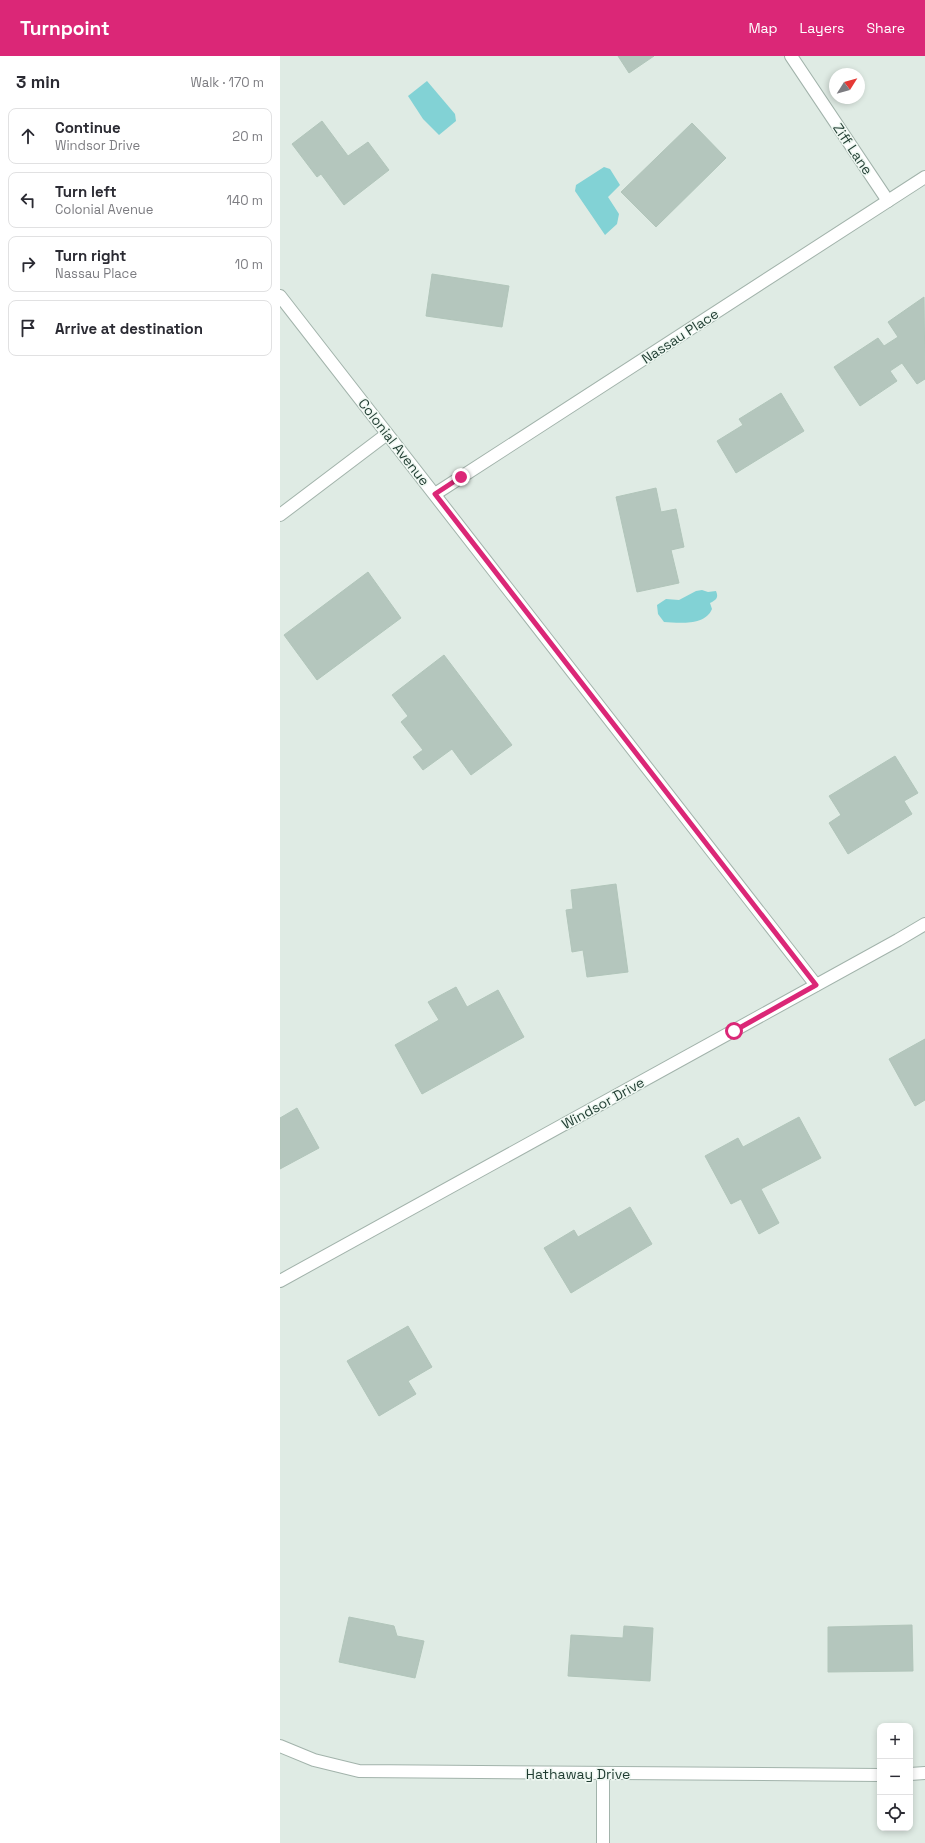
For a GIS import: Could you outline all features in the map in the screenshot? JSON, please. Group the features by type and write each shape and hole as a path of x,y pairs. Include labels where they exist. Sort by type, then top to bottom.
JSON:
{"street":[{"name":"Ziff Lane","path":"791,56 888,201"},
{"name":"Nassau Place","path":"435,494 925,178"},
{"name":"Colonial Avenue","path":"280,296 816,985"},
{"path":"280,515 387,434"},
{"name":"Windsor Drive","path":"280,1281 925,924"},
{"name":"Hathaway Drive","path":"280,1746 314,1760 359,1771 877,1775"},
{"path":"913,1774 925,1773"},
{"path":"603,1774 603,1843"}],"water":[{"path":"427,81 455,114 456,121 439,135 423,119 408,96"},
{"path":"604,167 610,169 620,185 608,197 619,214 617,224 605,235 575,191 576,185"},
{"path":"702,590 708,592 716,591 717,595 715,600 710,603 712,609 704,618 691,622 664,622 658,614 657,605 666,599 679,600 696,591"}],"building":[{"path":"618,56 654,56 629,73"},
{"path":"322,121 348,156 368,142 389,170 344,205 321,174 317,177 292,144"},
{"path":"692,123 726,158 656,227 621,192"},
{"path":"432,274 509,286 502,327 426,316"},
{"path":"924,297 925,379 917,384 902,363 890,371 897,381 860,406 834,367 878,338 884,346 898,337 888,322"},
{"path":"781,393 804,431 736,473 717,441 743,425 739,419"},
{"path":"656,488 661,512 676,509 684,547 671,550 679,583 637,592 616,497"},
{"path":"368,572 401,618 317,680 284,635"},
{"path":"444,655 512,745 471,775 452,749 423,770 413,757 423,750 401,722 408,716 392,695"},
{"path":"895,756 918,793 904,801 912,814 848,854 829,823 841,815 829,796"},
{"path":"616,884 628,972 587,977 583,950 572,952 566,910 573,909 571,890"},
{"path":"456,987 467,1007 498,990 524,1037 422,1094 395,1045 439,1020 428,1002"},
{"path":"925,1039 925,1100 915,1106 889,1059"},
{"path":"297,1108 319,1148 280,1169 280,1118"},
{"path":"799,1117 821,1158 761,1189 779,1223 759,1234 741,1199 731,1204 705,1156 738,1138 743,1147"},
{"path":"630,1207 652,1244 571,1293 544,1248 574,1230 578,1237"},
{"path":"408,1326 432,1367 408,1381 416,1394 379,1416 347,1361"},
{"path":"349,1617 394,1626 397,1636 424,1641 415,1678 339,1662"},
{"path":"912,1625 913,1671 828,1672 828,1627"},
{"path":"624,1626 653,1628 650,1681 568,1676 571,1635 623,1638"}],"route":[{"path":"461,477 435,494 816,985 734,1031"}]}
